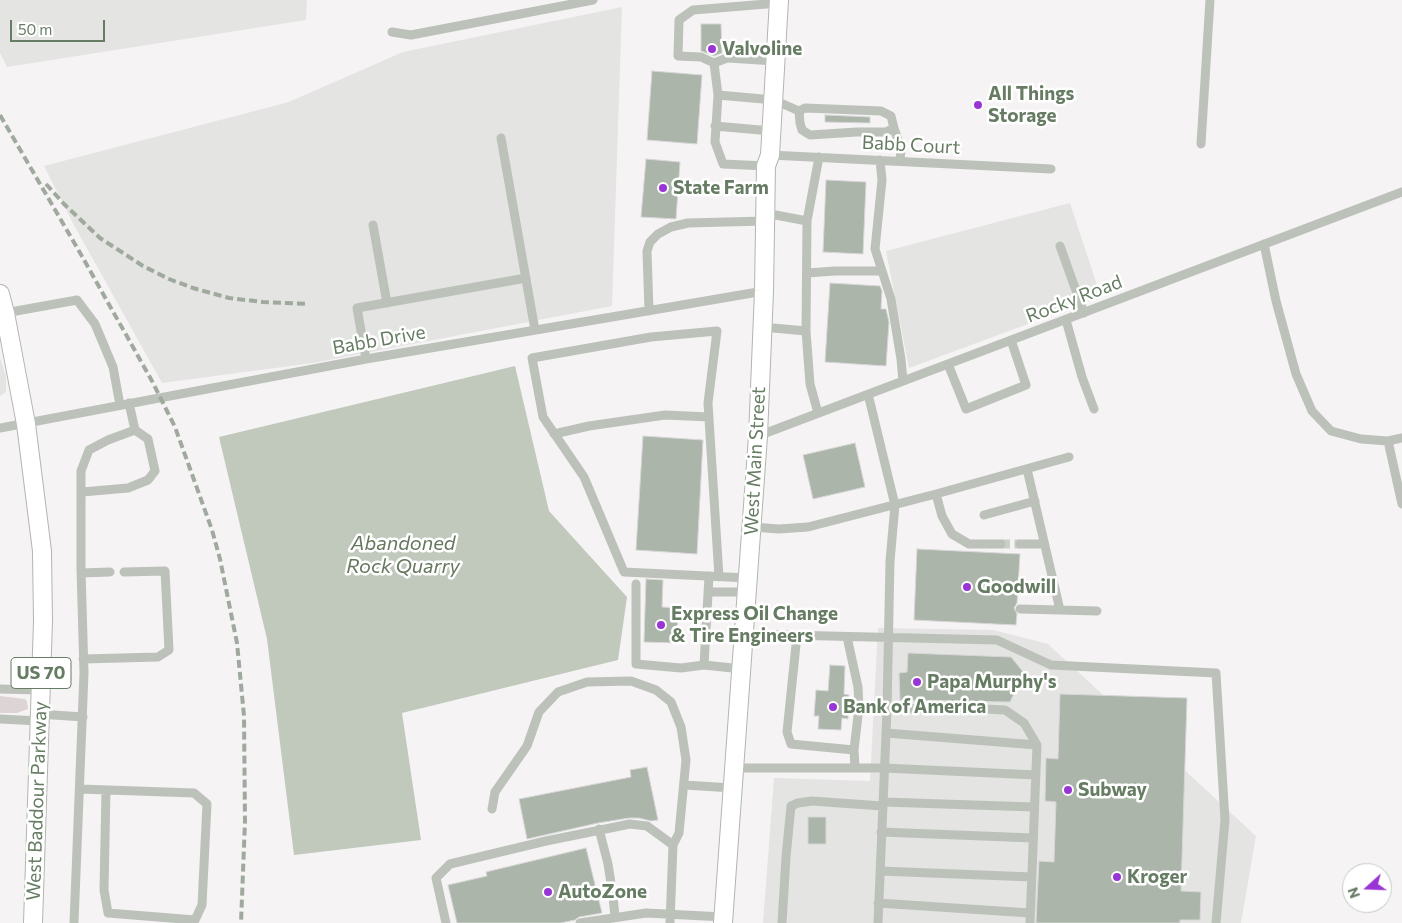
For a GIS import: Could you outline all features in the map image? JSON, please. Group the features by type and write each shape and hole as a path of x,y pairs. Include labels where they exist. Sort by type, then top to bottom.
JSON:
{"main road":[{"name":"West Main Street","path":"723,920 758,436 765,217 779,1"},
{"name":"West Baddour Parkway","path":"0,294 26,424 42,551 43,621 32,923"}],"street":[{"path":"392,32 411,35 572,2 592,0"},
{"path":"1201,144 1210,0"},
{"path":"776,61 727,58 714,63 701,57 678,56 678,20 693,10 779,1"},
{"path":"714,63 718,95 715,126 771,131"},
{"path":"718,95 774,100 799,111"},
{"path":"799,111 805,108 881,111 891,116 901,149 900,161"},
{"path":"799,111 802,130 810,135 886,132 894,128"},
{"name":"Babb Court","path":"715,126 715,142 723,164 819,157 1051,169"},
{"path":"501,138 535,330"},
{"path":"818,413 810,384 806,331 808,221 819,157"},
{"path":"880,160 882,180 875,249 891,299 903,381"},
{"name":"Rocky Road","path":"758,436 1402,192"},
{"path":"649,311 647,251 650,242 658,234 671,227 688,223 765,217 808,221"},
{"path":"373,225 387,303"},
{"path":"1264,244 1276,302 1296,374 1312,411 1331,430 1361,439 1388,441 1402,438"},
{"path":"1060,246 1084,313"},
{"path":"807,273 881,271"},
{"path":"366,359 357,308 526,278"},
{"name":"Babb Drive","path":"0,428 366,359 764,290"},
{"path":"5,313 77,300 94,324 113,367 135,430 148,439 155,471 148,480 128,488 82,492"},
{"path":"1066,320 1082,377 1094,409"},
{"path":"762,328 806,331"},
{"path":"719,576 708,403 717,331 651,337 532,358 543,417 584,478 624,572 719,576 748,585"},
{"path":"948,364 966,409 1026,385 1011,340"},
{"path":"868,394 894,505 890,561 887,710 878,923"},
{"path":"554,434 589,426 665,415 709,416"},
{"path":"74,923 83,717 81,471 90,450 108,440 135,430"},
{"path":"1388,441 1402,504"},
{"path":"752,527 779,529 808,527 1069,457"},
{"path":"1027,469 1060,610"},
{"path":"936,494 942,516 952,534 969,544 1001,544"},
{"path":"984,515 1035,501"},
{"path":"1020,544 1044,544"},
{"path":"83,659 158,658 169,650 165,571 124,572"},
{"path":"81,573 110,572"},
{"path":"704,665 709,576"},
{"path":"636,584 636,664 681,668 704,665 742,669"},
{"path":"708,592 748,585"},
{"path":"1020,609 1098,611"},
{"path":"744,634 997,640 1051,664 1216,673 1225,820 1216,923"},
{"path":"797,635 788,732 791,744 854,750"},
{"path":"848,637 858,687 859,707 854,750 855,768"},
{"path":"492,809 496,792 527,746 539,712 558,692 587,682 631,681 656,690 670,702 681,727 686,760 679,833 673,845 670,918"},
{"path":"0,689 40,690"},
{"path":"887,710 942,707 1005,710 1024,723 1037,744 1030,923"},
{"path":"0,720 39,717 83,717"},
{"path":"886,733 1037,744"},
{"path":"735,768 884,768 1036,775"},
{"path":"684,784 733,788"},
{"path":"80,789 194,793 206,804 202,906 196,920 108,913 104,890 106,790"},
{"path":"782,923 791,806 798,803 812,802 1034,807"},
{"path":"446,923 436,878 450,864 630,824 647,826 673,845"},
{"path":"599,830 608,864 615,917"},
{"path":"881,832 1033,838"},
{"path":"880,871 1032,877"},
{"path":"878,903 1030,913"},
{"path":"580,923 646,913 670,918 723,920"}],"shaded area":[{"path":"0,0 307,0 306,20 7,67 0,53"},
{"path":"622,7 612,306 313,363 162,383 75,227 44,166 289,102 403,52"},
{"path":"1070,203 1101,297 909,368 886,251"},
{"path":"0,358 6,376 6,392 0,396"},
{"path":"878,628 993,630 1048,644 1256,836 1241,923 763,923 774,778 870,781"},
{"path":"0,696 25,699 28,709 17,713 0,713"}],"water":[{"name":"Abandoned Rock Quarry","path":"515,366 549,511 627,597 618,660 402,713 421,840 294,855 267,639 219,437"}],"building":[{"path":"701,24 721,24 722,53 714,56 701,51"},
{"path":"652,71 702,75 697,144 647,140"},
{"path":"825,115 870,117 870,123 825,122"},
{"path":"646,159 680,162 676,219 641,217"},
{"path":"826,180 866,182 863,254 823,252"},
{"path":"830,283 880,286 882,291 881,309 886,309 889,322 886,366 825,362"},
{"path":"643,436 703,440 697,554 636,550"},
{"path":"855,443 865,487 813,499 803,455"},
{"name":"Goodwill","path":"917,549 1020,554 1017,603 1014,608 1017,614 1016,625 914,620"},
{"name":"Express Oil Change & Tire Engineers","path":"646,579 663,580 662,607 678,608 677,643 644,642"},
{"path":"908,653 1011,657 1024,673 1010,702 900,700 899,673 907,672"},
{"path":"830,665 845,666 844,694 849,695 848,719 842,718 841,730 818,729 819,716 814,716 816,690 828,691"},
{"path":"1060,694 1187,698 1181,891 1201,892 1200,920 1180,920 1180,923 1036,923 1039,861 1054,862 1056,802 1045,801 1046,758 1058,759"},
{"path":"647,767 658,820 629,818 527,839 519,799 631,777 630,770"},
{"path":"808,817 826,817 826,844 808,844"},
{"path":"586,848 602,913 560,923 457,923 448,885 487,876 486,872"}],"tunnel":[{"path":"1001,544 1020,544"}],"railway":[{"path":"0,115 152,381 175,427 212,530 220,559 237,643 244,716 245,821 241,923"},
{"path":"46,184 100,238 143,266 169,279 229,298 308,304"}],"place":[{"name":"Valvoline","path":"712,49"},
{"name":"All Things Storage","path":"978,105"},
{"name":"State Farm","path":"663,188"},
{"name":"Goodwill","path":"967,587"},
{"name":"Express Oil Change & Tire Engineers","path":"661,625"},
{"name":"Papa Murphy's","path":"917,682"},
{"name":"Bank of America","path":"833,707"},
{"name":"Subway","path":"1068,790"},
{"name":"Kroger","path":"1117,877"},
{"name":"AutoZone","path":"548,892"}]}
